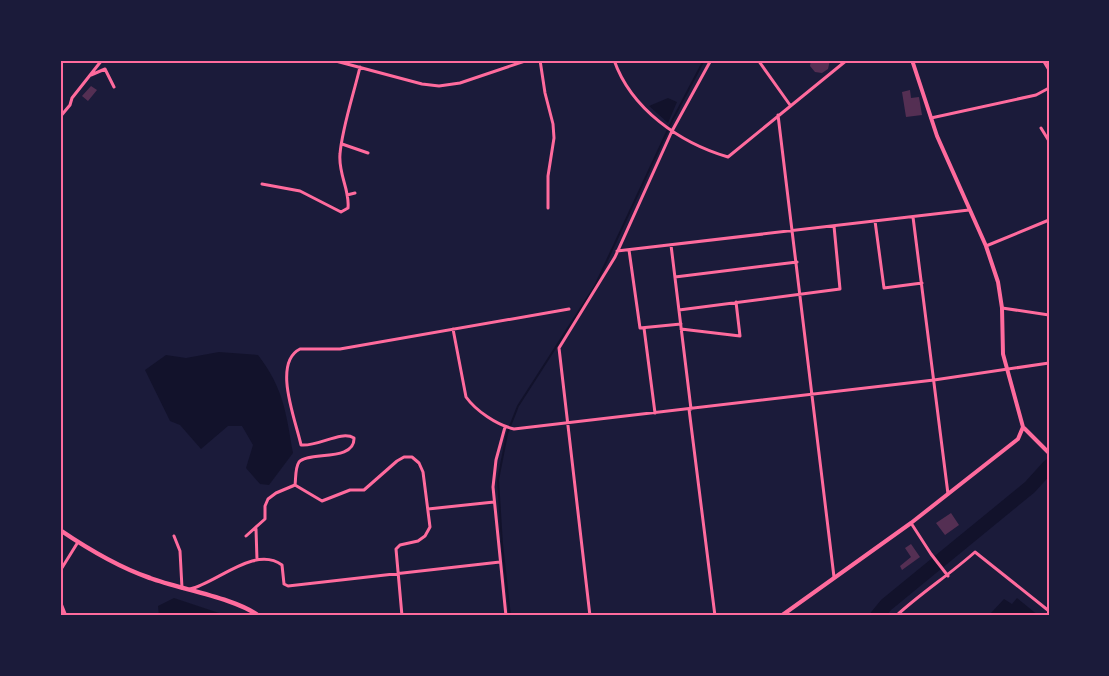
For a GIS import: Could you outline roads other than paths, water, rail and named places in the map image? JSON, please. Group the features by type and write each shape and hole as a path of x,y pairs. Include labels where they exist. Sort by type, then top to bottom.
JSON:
{"main road":[{"path":"60,530 130,570 235,604 259,616"}],"street":[{"path":"60,117 102,60"},
{"path":"332,60 422,84 439,86 460,83 528,60"},
{"path":"540,60 554,135 548,176 548,208"},
{"path":"614,60 627,89 665,126 709,151 728,157 847,60"},
{"path":"590,616 559,348 617,251 672,130 711,60"},
{"path":"758,60 790,105"},
{"path":"912,60 931,118 986,246 998,282 1002,308 1002,344 1023,428 1048,452"},
{"path":"1043,60 1049,70"},
{"path":"262,184 300,191 341,212 348,208 349,201 340,171 342,144 360,67"},
{"path":"89,76 105,69 114,87"},
{"path":"931,118 1036,95 1049,88"},
{"path":"778,114 794,231 834,580"},
{"path":"1041,128 1049,141"},
{"path":"342,144 368,153"},
{"path":"340,171 347,170"},
{"path":"347,195 355,192"},
{"path":"349,201 354,201"},
{"path":"617,251 969,210"},
{"path":"913,217 948,494"},
{"path":"986,246 1049,220"},
{"path":"875,221 884,288 922,283"},
{"path":"679,310 840,289 834,226"},
{"path":"671,245 715,616"},
{"path":"629,250 640,328 681,324"},
{"path":"675,277 797,262"},
{"path":"681,329 740,336 736,302"},
{"path":"1002,308 1049,315"},
{"path":"295,485 297,465 301,459 326,457 351,448 354,438 349,435 338,436 318,444 302,445 286,382 286,369 295,351 340,349 569,309"},
{"path":"644,328 655,413"},
{"path":"453,329 466,397 472,405 505,427 514,429 934,380 1049,363"},
{"path":"505,427 496,460 493,487 506,616"},
{"path":"782,616 912,523 1018,439 1023,428"},
{"path":"295,485 322,501 350,490 364,490 404,457 412,457 419,463 423,472 430,526 425,536 418,541 400,545 396,549 402,616"},
{"path":"246,537 265,519 265,506 268,499 295,485"},
{"path":"428,509 494,502"},
{"path":"912,523 948,576"},
{"path":"255,529 257,560"},
{"path":"174,536 180,552 185,589 201,587 252,559 277,562 282,565 284,584 288,586 500,562"},
{"path":"60,571 78,542"},
{"path":"896,616 923,591 948,576 975,552 1049,610"},
{"path":"60,601 66,616"}],"waterway":[{"path":"510,616 498,480 507,434 518,406 595,286 673,119 704,60"},
{"path":"877,616 886,605 1030,487 1049,466"}]}
